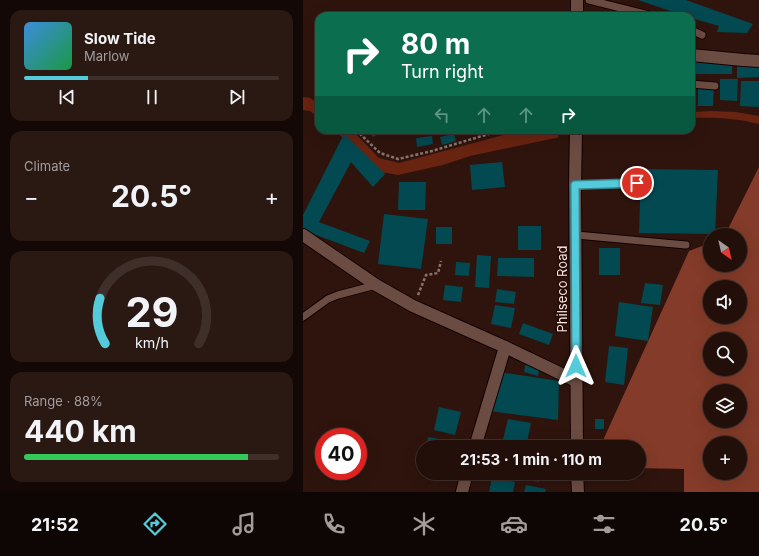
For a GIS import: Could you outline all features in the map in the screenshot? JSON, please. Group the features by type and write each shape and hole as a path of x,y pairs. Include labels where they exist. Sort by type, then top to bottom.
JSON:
{"street":[{"path":"577,0 577,12"},
{"path":"695,55 759,61"},
{"name":"Philseco Road","path":"576,134 577,440"},
{"path":"303,235 377,285 413,306 505,347 576,381"},
{"path":"477,440 505,347"},
{"path":"462,492 465,480"},
{"path":"577,480 578,492"}],"lane":[{"path":"589,0 637,12"},
{"path":"695,31 702,34"},
{"path":"695,84 715,86"},
{"path":"575,185 637,183"},
{"path":"576,235 686,245"},
{"path":"303,317 328,299 377,285"}],"path":[{"path":"360,134 380,153 397,159 432,151 489,134"},
{"path":"413,306 426,276 438,273 441,261"}],"shaded area":[{"path":"303,97 310,98 315,101 315,115 310,111 303,110"},
{"path":"695,112 736,112 759,116 759,124 725,118 695,118"},
{"path":"338,134 356,134 379,158 399,163 507,134 575,134 470,156 443,165 398,175 375,171"},
{"path":"759,167 759,492 684,492 684,469 646,468 646,440 603,440 689,251 703,246 703,272 747,272 747,228 728,228"}],"pier":[{"path":"559,134 584,134 558,139"}],"building":[{"path":"638,0 686,0 753,24 747,33 717,32 719,26 695,19 695,12 673,12"},
{"path":"695,60 732,61 732,74 695,74"},
{"path":"759,62 759,77 737,78 737,63"},
{"path":"720,79 738,79 737,101 720,100"},
{"path":"741,81 759,81 759,107 740,106"},
{"path":"698,86 714,86 713,106 698,106"},
{"path":"344,134 385,174 373,187 351,162 319,222 370,241 364,253 303,230 303,215"},
{"path":"371,134 378,134 373,137"},
{"path":"454,134 456,141 442,145 440,137"},
{"path":"432,136 433,144 417,147 416,138"},
{"path":"502,162 505,187 472,190 470,165"},
{"path":"641,169 718,170 715,228 703,228 703,234 639,233"},
{"path":"399,182 426,182 425,210 398,210"},
{"path":"384,214 428,219 421,269 378,264"},
{"path":"518,226 541,226 541,250 518,250"},
{"path":"436,227 452,227 452,244 436,244"},
{"path":"599,248 620,248 620,275 599,275"},
{"path":"477,255 491,256 489,288 475,287"},
{"path":"498,258 534,258 534,277 497,276"},
{"path":"456,262 470,263 469,276 455,275"},
{"path":"645,283 663,285 660,305 641,303"},
{"path":"445,285 463,287 461,302 443,300"},
{"path":"497,289 516,292 514,304 495,302"},
{"path":"619,302 653,307 648,341 615,336"},
{"path":"495,305 515,308 511,328 491,324"},
{"path":"523,323 553,334 549,345 519,334"},
{"path":"609,346 628,348 624,385 605,382"},
{"path":"526,361 540,365 538,376 524,372"},
{"path":"499,372 559,381 558,420 490,411"},
{"path":"439,407 461,412 455,435 434,430"},
{"path":"508,419 531,423 527,440 503,440"},
{"path":"595,419 604,419 604,429 595,429"},
{"path":"428,437 445,440 427,440"},
{"path":"491,480 506,480 515,482 513,492 489,492"},
{"path":"529,480 539,480 539,482"},
{"path":"526,485 546,489 545,492 524,492"}],"route":[{"path":"576,366 577,291 575,185 637,183"}]}
